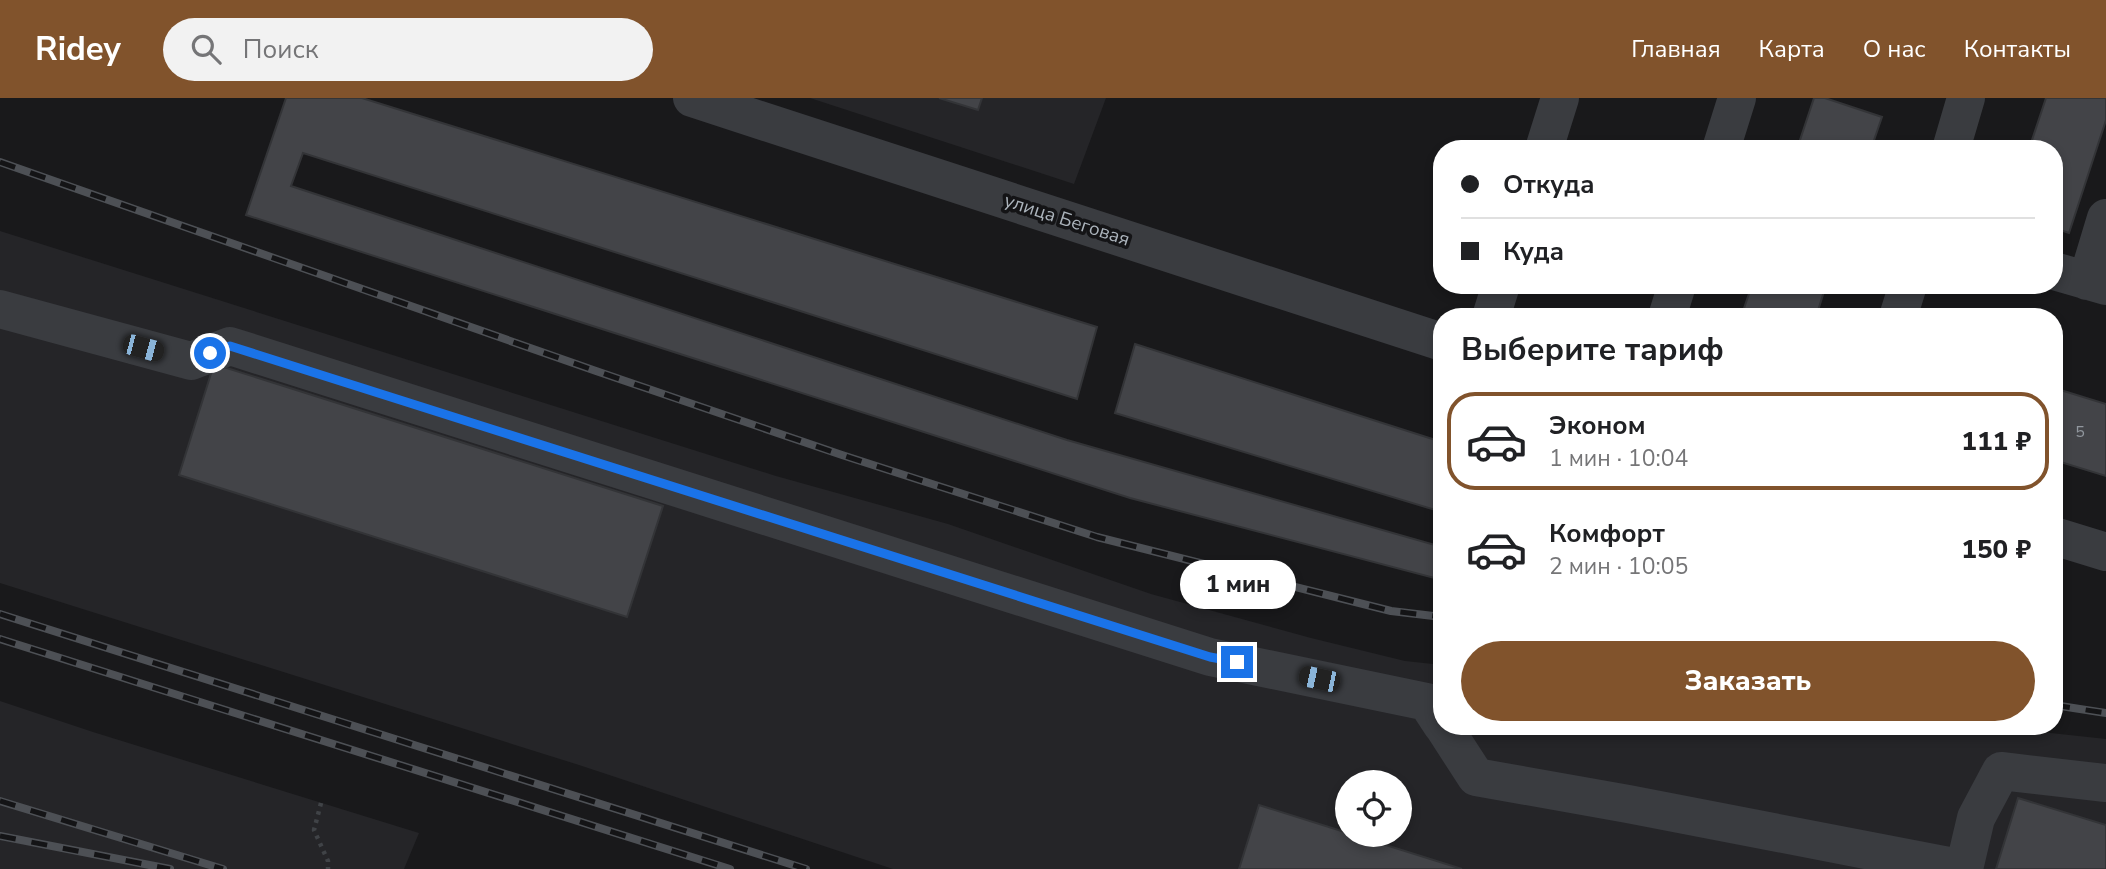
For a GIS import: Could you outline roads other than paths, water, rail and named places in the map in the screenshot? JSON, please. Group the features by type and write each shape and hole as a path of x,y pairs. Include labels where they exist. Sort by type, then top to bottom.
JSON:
{"street":[{"name":"улица Беговая","path":"692,98 1433,339"},
{"path":"1547,140 1560,98"},
{"path":"1724,140 1737,98"},
{"path":"1954,140 1966,98"},
{"path":"2082,279 2106,218"},
{"path":"0,309 191,361 230,346 1210,657 1427,702 1433,712"},
{"path":"2063,539 2106,552"},
{"path":"1448,735 1476,777 1964,869 1976,818 2001,771 2106,783"}],"railway":[{"path":"0,162 596,371 842,455 1097,537 1391,611 1433,616"},
{"path":"0,614 806,869"},
{"path":"0,639 730,869"},
{"path":"2063,706 2106,713"},
{"path":"0,801 223,869"},
{"path":"0,836 170,869"}]}
